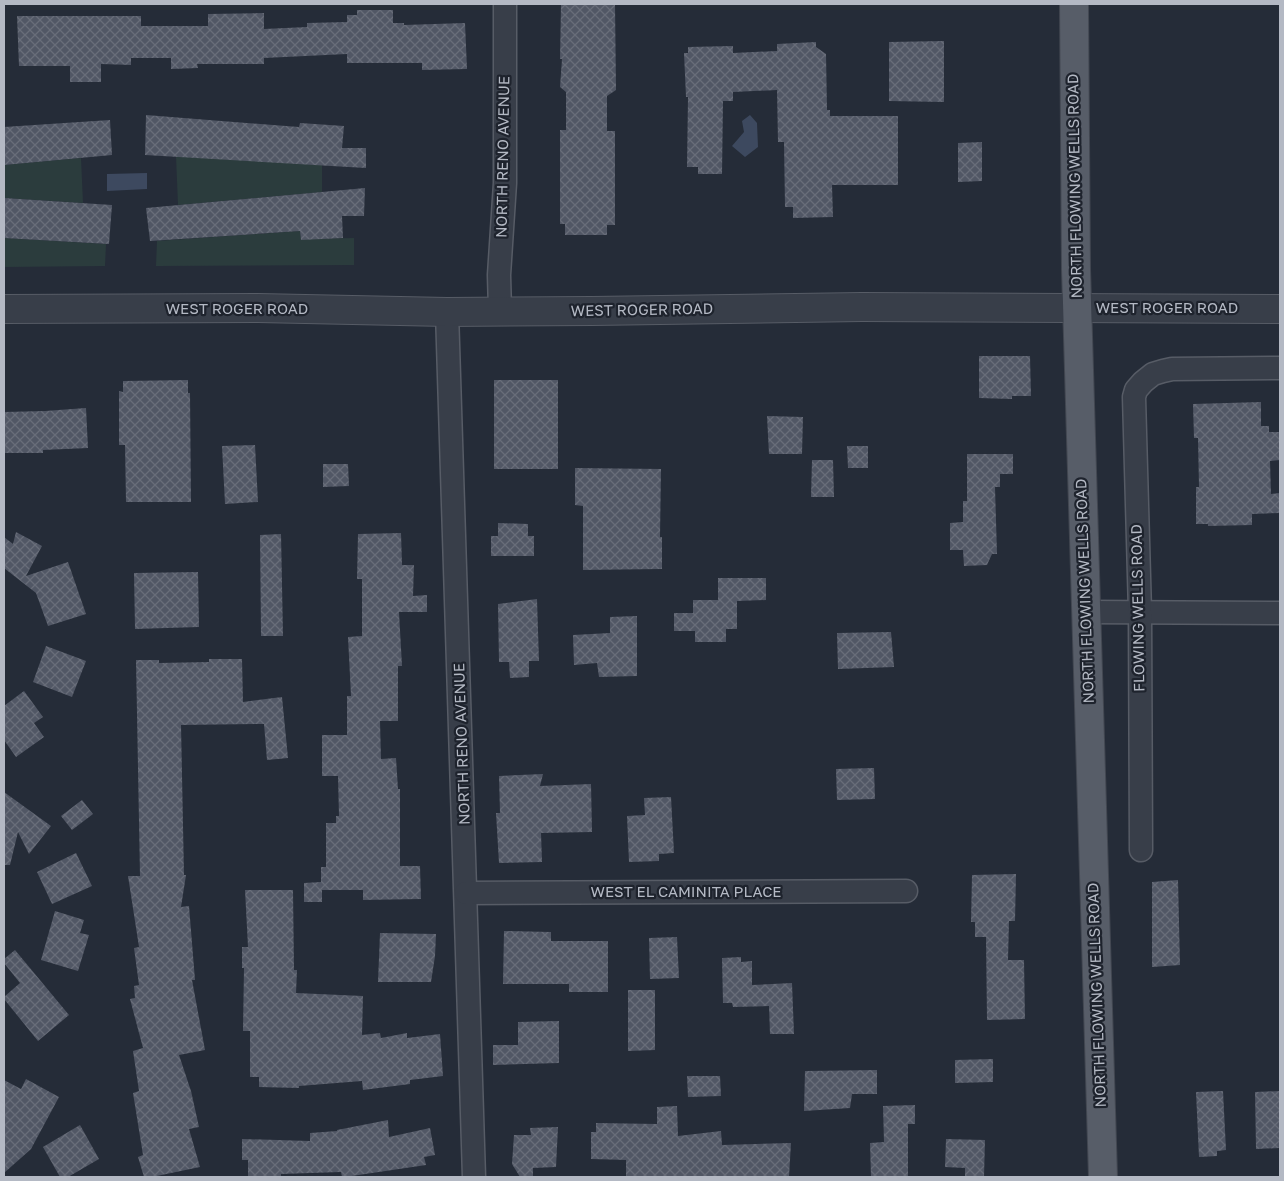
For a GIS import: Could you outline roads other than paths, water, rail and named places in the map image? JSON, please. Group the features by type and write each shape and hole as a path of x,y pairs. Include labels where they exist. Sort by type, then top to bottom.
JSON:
{"main road":[{"name":"NORTH FLOWING WELLS ROAD","path":"1074,4 1077,308 1103,1177"}],"street":[{"name":"NORTH RENO AVENUE","path":"500,311 499,275 505,183 505,4"},
{"name":"WEST ROGER ROAD","path":"4,309 258,308 447,312 794,307 1280,309"},
{"name":"NORTH RENO AVENUE","path":"447,312 474,1177"},
{"name":"FLOWING WELLS ROAD","path":"1141,850 1140,612 1134,397 1136,390 1153,374 1172,369 1280,368"},
{"path":"1086,612 1280,613"},
{"name":"WEST EL CAMINITA PLACE","path":"466,894 906,891"}],"water":[{"path":"750,115 757,123 758,147 745,157 732,146 744,132 742,121"},
{"path":"147,173 147,189 107,191 107,174"}]}
